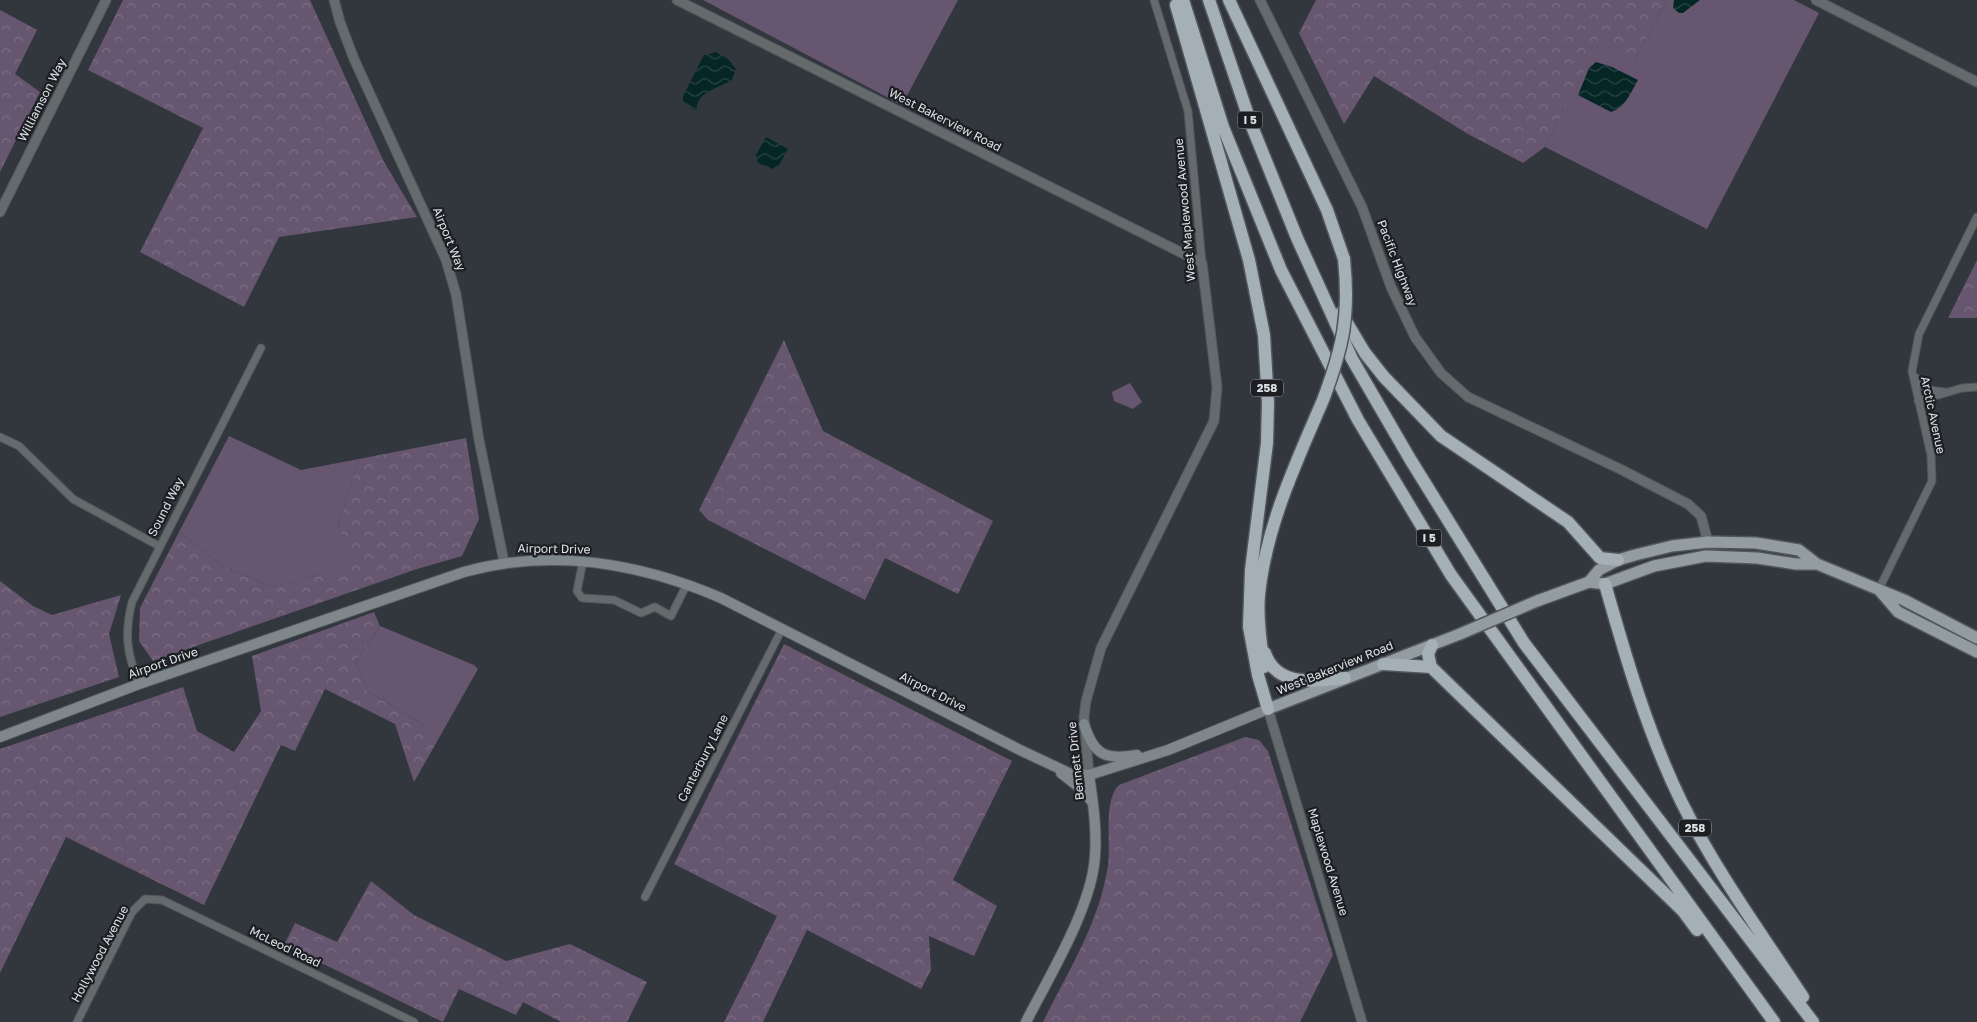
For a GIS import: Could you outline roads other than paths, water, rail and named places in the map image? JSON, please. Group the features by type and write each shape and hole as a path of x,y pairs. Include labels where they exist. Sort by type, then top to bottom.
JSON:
{"highway":[{"name":"258","path":"1175,0 1248,260 1264,335 1268,403 1267,443 1251,570 1249,627 1258,675 1268,709"},
{"name":"I 5","path":"1183,0 1223,128 1282,270 1358,420 1451,575 1774,1022"},
{"name":"I 5","path":"1209,0 1251,124 1297,238 1352,359 1410,459 1524,642 1813,1022"},
{"path":"1230,0 1327,210 1344,258 1347,315 1340,356 1288,482 1270,535 1263,566 1259,597 1260,636 1268,709"},
{"path":"1297,238 1365,353 1415,412 1441,436 1568,522 1600,558 1618,560"},
{"name":"258","path":"1604,584 1633,683 1664,764 1682,802 1701,840 1820,1022"},
{"path":"1260,636 1266,656 1273,668 1284,676 1296,680 1345,678"},
{"path":"1432,645 1428,654 1431,667 1683,911 1769,1022"},
{"path":"1383,664 1431,667"}],"main road":[{"name":"West Bakerview Road","path":"1589,582 1599,570 1618,560 1672,546 1708,542 1756,543 1799,550 1817,564 1904,600 1977,638"},
{"name":"West Bakerview Road","path":"1089,775 1168,750 1345,678 1460,634 1537,601 1589,582 1604,584 1654,566 1706,556 1757,558 1796,564 1817,564"},
{"name":"Airport Drive","path":"0,737 140,684 464,572 504,562 553,559 632,568 687,584 1050,765 1071,774 1089,775"},
{"name":"West Bakerview Road","path":"1879,590 1898,612 1977,652"},
{"path":"1084,724 1096,748 1111,757 1168,750"},
{"path":"1050,765 1084,791 1094,808"},
{"name":"Bennett Drive","path":"1026,1022 1085,904 1095,856 1094,808 1089,775"}],"street":[{"name":"Williamson Way","path":"0,212 106,0"},
{"name":"Airport Way","path":"334,0 354,59 446,260 456,294 479,440 504,562"},
{"name":"West Bakerview Road","path":"677,0 1202,263"},
{"name":"West Maplewood Avenue","path":"1154,0 1188,111 1216,387 1214,421"},
{"name":"Pacific Highway","path":"1260,0 1362,207 1391,288 1414,338 1441,373 1468,397 1620,469 1688,504 1701,516 1708,542"},
{"path":"1816,0 1977,82"},
{"name":"Arctic Avenue","path":"1879,590 1932,481 1931,455 1912,371 1919,334 1977,217"},
{"name":"Sound Way","path":"140,684 131,662 126,633 132,602 158,546 261,348"},
{"path":"1912,371 1919,384 1927,389 1948,392"},
{"path":"1918,401 1948,392 1977,387"},
{"name":"Bennett Drive","path":"1089,775 1084,724 1086,701 1101,648 1214,421"},
{"path":"0,437 19,446 73,499 158,546"},
{"path":"583,561 577,591 582,598 614,600 642,613 655,607 671,616 687,584"},
{"name":"Canterbury Lane","path":"645,897 782,630"},
{"name":"Maplewood Avenue","path":"1268,709 1362,1022"},
{"name":"Hollywood Avenue","path":"77,1022 132,912 146,899"},
{"name":"McLeod Road","path":"146,899 162,900 414,1022"}],"water":[{"path":"1674,0 1700,0 1683,13 1679,13 1673,8"},
{"path":"716,52 728,59 736,69 732,80 709,91 700,99 697,104 697,110 693,110 683,101 683,96 704,55"},
{"path":"1596,62 1612,67 1638,80 1624,103 1611,112 1578,95 1589,68"},
{"path":"766,137 788,149 779,165 772,169 758,163 756,155"}]}
